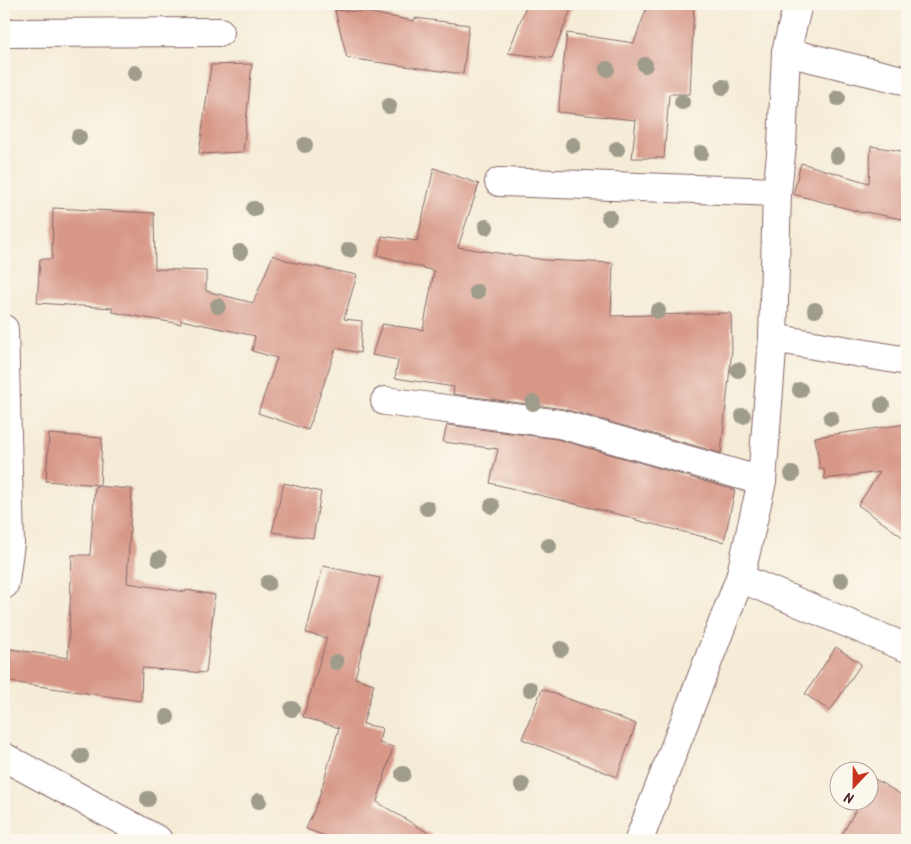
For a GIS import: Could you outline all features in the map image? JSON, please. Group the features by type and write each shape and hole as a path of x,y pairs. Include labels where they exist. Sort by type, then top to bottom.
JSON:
{"street":[{"path":"639,840 740,578 762,481 774,338 777,192 782,145 786,52 798,4"},
{"path":"4,33 220,32"},
{"path":"786,52 907,81"},
{"path":"499,182 777,192"},
{"path":"4,328 10,543 4,585"},
{"path":"774,338 907,361"},
{"path":"384,401 560,424 762,481"},
{"path":"740,578 907,648"},
{"path":"4,757 158,840"}],"building":[{"path":"527,4 573,4 552,58 508,53"},
{"path":"648,4 694,4 690,94 669,94 664,158 632,158 636,120 558,112 567,33 634,43"},
{"path":"335,10 359,11 414,21 415,18 469,25 463,74 347,58"},
{"path":"252,64 243,152 199,154 211,65"},
{"path":"871,146 907,152 907,220 864,213 793,194 801,163 869,183"},
{"path":"434,168 479,184 458,247 545,260 613,263 611,316 731,313 732,349 721,453 564,409 453,394 454,387 395,378 398,360 372,355 382,324 423,330 434,271 378,255 382,236 417,241"},
{"path":"53,208 154,213 155,269 206,271 206,291 253,303 273,255 291,262 357,275 344,319 362,321 360,353 336,348 308,430 258,413 277,358 252,351 255,336 181,320 181,324 112,312 113,308 37,303 40,259 52,259"},
{"path":"907,424 907,540 858,505 880,472 825,479 824,469 820,469 815,437"},
{"path":"447,425 557,439 735,490 724,542 490,483 498,449 443,442"},
{"path":"49,434 102,438 100,485 46,481"},
{"path":"284,483 321,492 313,538 272,532"},
{"path":"95,486 132,489 127,583 215,595 206,673 142,668 141,701 4,681 4,648 68,658 72,555 90,555"},
{"path":"323,566 380,578 355,678 374,684 363,724 382,728 379,743 393,747 377,802 440,840 337,840 306,829 318,801 339,728 303,717 327,638 306,633"},
{"path":"836,647 861,664 830,711 805,694"},
{"path":"542,689 636,724 617,777 522,739"},
{"path":"878,781 907,798 907,840 839,840 854,812 878,812"}]}
